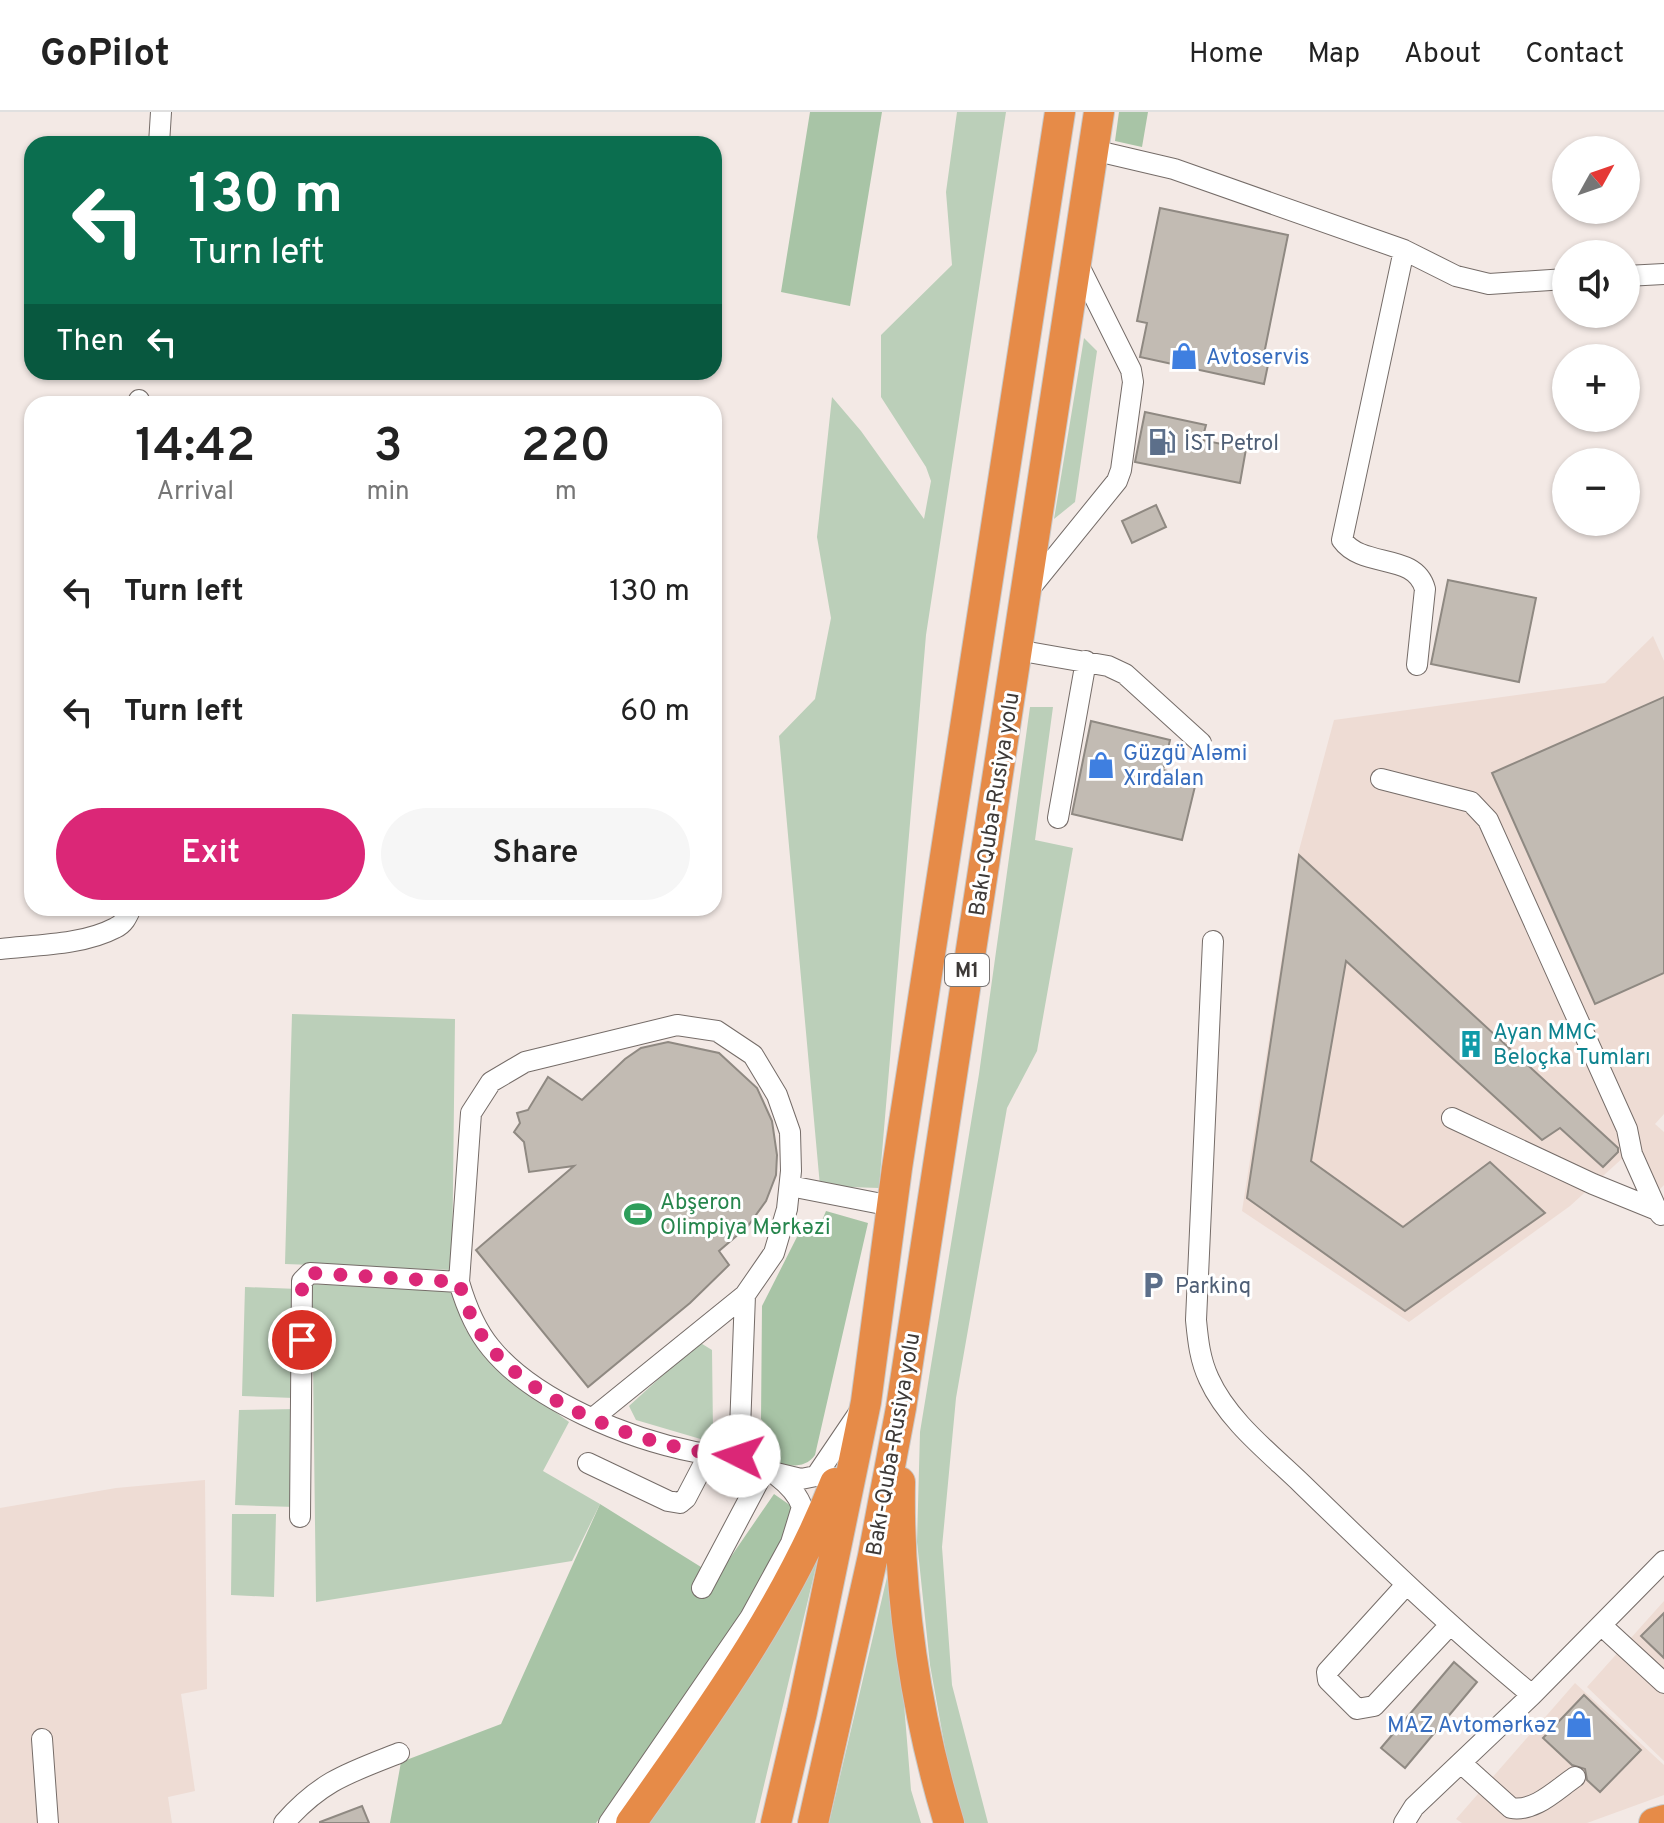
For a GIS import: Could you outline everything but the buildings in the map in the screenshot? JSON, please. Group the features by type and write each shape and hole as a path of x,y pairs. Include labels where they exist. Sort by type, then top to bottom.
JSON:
{"highway":[{"name":"Bakı-Quba-Rusiya yolu","path":"776,1823 866,1402 892,1206 1060,112"},
{"name":"Bakı-Quba-Rusiya yolu","path":"813,1823 873,1556 901,1408 1099,112"},
{"path":"631,1823 783,1594 813,1538 866,1402"},
{"path":"901,1408 901,1550 909,1628 922,1714 949,1823"},
{"path":"1654,1823 1664,1820"}],"lane":[{"path":"160,136 161,112"},
{"path":"1093,150 1174,169 1404,250 1456,276 1489,284 1552,280"},
{"path":"1404,250 1342,540 1351,553 1412,569 1423,578 1425,589 1417,665"},
{"path":"1025,596 1117,481 1121,470 1133,382 1131,370 1076,260"},
{"path":"1640,275 1664,274"},
{"path":"1017,650 1086,661 1125,674 1201,743"},
{"path":"1058,818 1086,661"},
{"path":"1381,779 1471,802 1488,820 1627,1129 1632,1154 1660,1214"},
{"path":"0,949 86,937 116,928 126,916"},
{"path":"1213,941 1196,1320 1200,1353 1210,1381 1246,1429 1449,1626 1532,1695"},
{"path":"593,1418 745,1295 774,1253 785,1220 790,1186 790,1132 777,1095 753,1055 717,1031 677,1025 525,1062 491,1082 471,1113 459,1282 477,1327 505,1364 546,1393 593,1418 662,1444 709,1454 739,1456 765,1469 801,1479 816,1476 866,1402"},
{"path":"1452,1118 1660,1214"},
{"path":"790,1186 892,1206"},
{"path":"300,1517 302,1281 310,1273 459,1282"},
{"path":"739,1456 745,1295"},
{"path":"588,1463 668,1501 680,1503 686,1498 709,1454"},
{"path":"702,1588 765,1469"},
{"path":"609,1823 750,1618 791,1543 801,1518 798,1495 765,1469"},
{"path":"1404,1823 1414,1807 1532,1695 1664,1561"},
{"path":"1406,1585 1327,1672 1328,1680 1357,1709 1374,1706 1449,1626"},
{"path":"1601,1625 1664,1683"},
{"path":"42,1739 48,1823"},
{"path":"284,1823 307,1797 324,1785 399,1753"},
{"path":"1461,1763 1511,1808 1520,1810 1533,1806 1575,1777"}],"shaded area":[{"path":"1653,636 1664,661 1664,1114 1655,1124 1664,1132 1664,1185 1660,1189 1626,1155 1570,1206 1409,1322 1242,1211 1298,854 1334,720 1605,683"},
{"path":"205,1480 207,1689 181,1694 195,1791 168,1797 172,1823 0,1823 0,1508 116,1488"},
{"path":"1664,1601 1664,1761 1587,1687"},
{"name":"MAZ Avtomərkəz","path":"1575,1683 1664,1765 1664,1795 1587,1823 1462,1823 1456,1819"}],"green space":[{"path":"810,112 882,112 850,306 781,292"},
{"path":"957,112 1006,112 926,635 879,1188 820,1186 779,736 815,699 831,618 817,537 832,397 861,431 924,519 931,481 926,467 881,397 881,335 952,265 946,192"},
{"path":"1119,112 1148,112 1142,147 1115,141"},
{"path":"1084,338 1097,351 1075,502 1054,519"},
{"path":"1030,707 1053,707 1035,840 1073,848 1037,1051 1007,1108 956,1398 942,1547 952,1685 988,1823 963,1823 949,1770 930,1665 917,1542 920,1432 979,1074"},
{"path":"292,1014 455,1019 452,1270 285,1264"},
{"path":"826,1211 868,1223 815,1455 810,1461 797,1465 759,1461 775,1437 761,1419 762,1306 801,1229 821,1223"},
{"path":"312,1284 451,1291 466,1330 501,1372 569,1422 543,1471 600,1504 572,1561 316,1602"},
{"path":"245,1287 298,1289 294,1398 242,1396"},
{"path":"699,1342 712,1350 713,1432 704,1440 636,1420 629,1406"},
{"path":"298,1409 295,1507 235,1505 239,1410"},
{"path":"774,1494 797,1510 761,1584 596,1823 390,1823 401,1762 501,1724 600,1504 717,1577"},
{"path":"232,1514 276,1514 274,1597 231,1595"},
{"path":"892,1556 911,1790 921,1823 829,1823"},
{"path":"818,1558 755,1823 641,1823"}],"place":[{"name":"Avtoservis","path":"1184,356"},
{"name":"İST Petrol","path":"1162,442"},
{"name":"Güzgü Aləmi Xırdalan","path":"1101,765"},
{"name":"Ayan MMC Beloçka Tumları","path":"1471,1044"},
{"name":"Abşeron Olimpiya Mərkəzi","path":"638,1214"},
{"name":"Parkinq","path":"1153,1285"},
{"name":"MAZ Avtomərkəz","path":"1579,1724"}],"route":[{"path":"302,1340 302,1281 310,1273 459,1282 465,1303 489,1346 505,1364 546,1393 593,1418 662,1444 693,1452 739,1456"}]}
